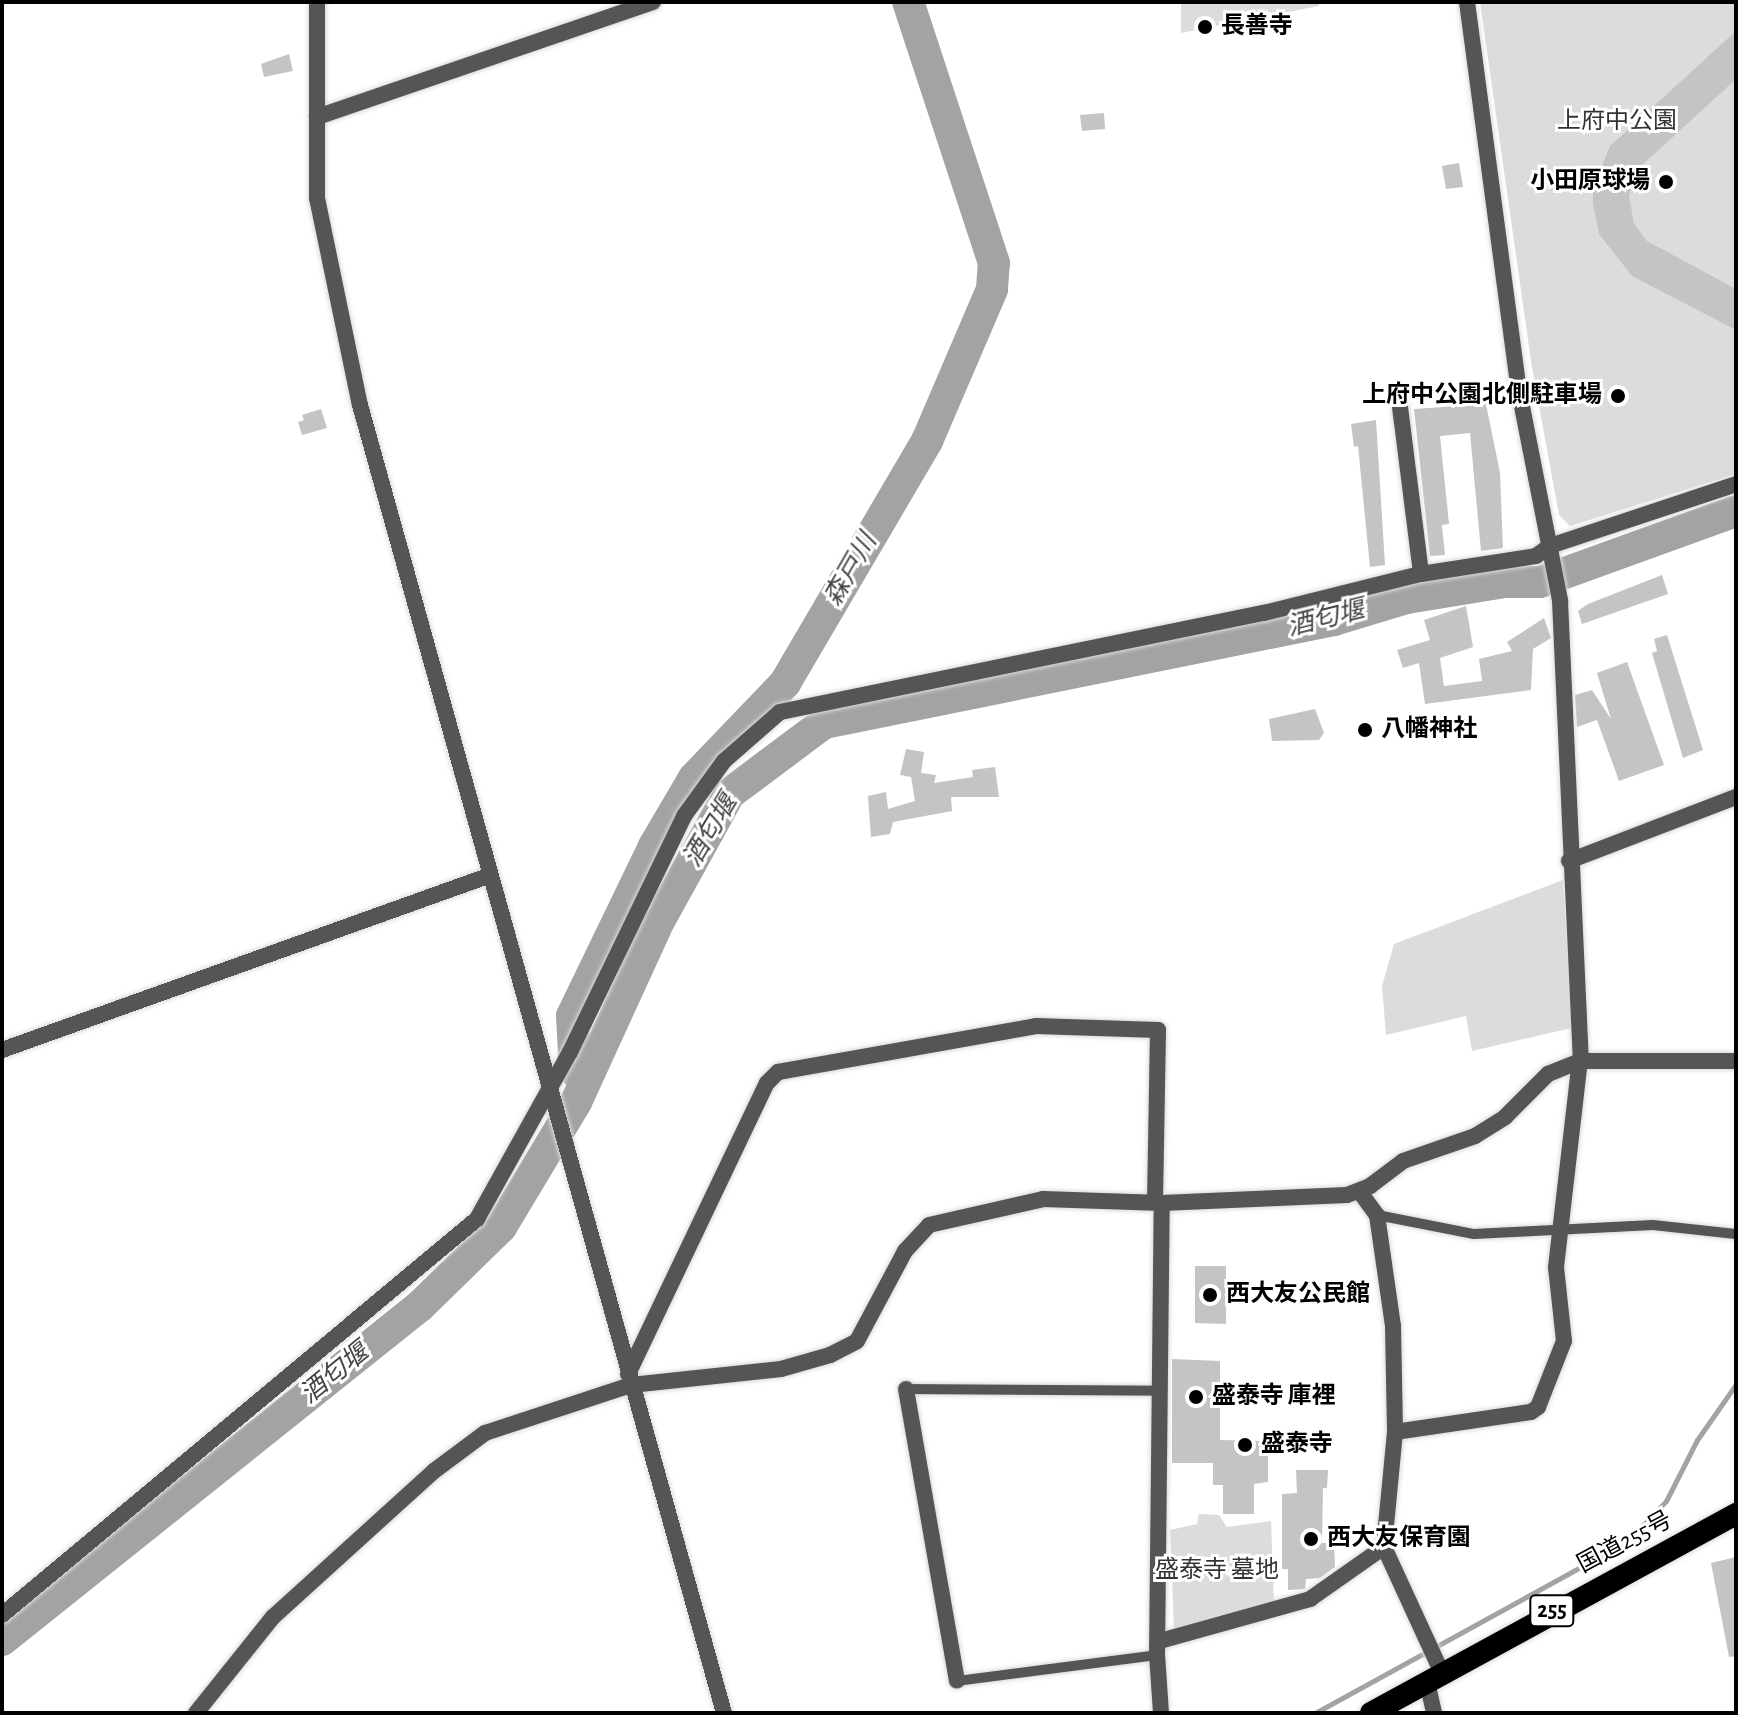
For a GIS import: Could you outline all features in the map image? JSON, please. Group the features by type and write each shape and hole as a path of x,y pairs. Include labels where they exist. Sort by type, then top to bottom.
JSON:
{"highway":[{"name":"国道255号","path":"1371,1713 1736,1514"}],"street":[{"path":"317,2 317,198 330,277 488,876 550,1084 724,1713"},
{"path":"317,117 653,2"},
{"path":"1395,1432 1531,1412 1538,1407 1564,1341 1556,1267 1558,1228 1580,1061 1560,601 1518,386 1467,2"},
{"path":"1400,407 1421,574"},
{"path":"2,1615 477,1219 550,1084 684,816 724,761 780,712 1264,613 1421,574 1536,556 1550,546 1736,484"},
{"path":"1569,861 1736,797"},
{"path":"2,1050 488,876"},
{"path":"630,1380 767,1083 778,1072 1036,1026 1158,1030 1161,1391 1158,1648 1161,1713"},
{"path":"196,1713 273,1617 468,1444 507,1423 630,1380 781,1369 830,1355 857,1341 905,1251 929,1225 953,1216 1043,1199 1158,1203 1360,1192 1403,1161 1475,1136 1505,1117 1548,1074 1580,1061 1736,1061"},
{"path":"1360,1192 1377,1215 1393,1326 1395,1432 1384,1547 1435,1679 1434,1713"},
{"path":"906,1389 957,1681"},
{"path":"1158,1648 1304,1602 1384,1547"}],"lane":[{"path":"1377,1215 1474,1234 1653,1225 1736,1234"},
{"path":"906,1389 1161,1391"},
{"path":"957,1681 1158,1648"}],"green space":[{"name":"長善寺","path":"1181,2 1318,2 1319,6 1181,33"},
{"name":"上府中公園","path":"1480,2 1736,2 1736,474 1570,526 1559,515 1532,368"},
{"path":"1563,880 1572,1028 1472,1051 1466,1016 1386,1035 1382,986 1394,944"},
{"name":"盛泰寺 墓地","path":"1199,1514 1219,1515 1227,1527 1271,1521 1274,1604 1174,1630 1170,1530 1197,1524"}],"building":[{"path":"1736,31 1736,79 1639,168 1629,195 1634,224 1647,241 1736,289 1736,330 1632,276 1599,234 1593,188 1610,146"},
{"path":"289,54 293,71 264,77 261,64"},
{"path":"1104,113 1105,129 1082,131 1080,115"},
{"path":"1459,163 1463,187 1446,189 1442,166"},
{"path":"1486,404 1500,473 1503,548 1481,551 1470,433 1440,436 1449,524 1442,525 1445,555 1430,556 1414,409"},
{"path":"321,409 327,428 302,435 298,422 304,420 302,415"},
{"path":"1376,420 1385,565 1370,567 1358,446 1354,447 1351,424"},
{"path":"1662,575 1668,594 1582,624 1578,611 1588,604"},
{"path":"1466,606 1473,647 1440,658 1444,686 1482,681 1479,659 1512,651 1507,642 1544,618 1551,638 1533,649 1531,690 1425,704 1419,663 1403,668 1397,650 1430,640 1424,620"},
{"path":"1667,635 1703,750 1683,758 1652,653 1657,651 1654,639"},
{"path":"1627,662 1664,765 1619,781 1597,720 1577,727 1575,695 1592,690 1611,719 1597,673"},
{"name":"八幡神社","path":"1315,709 1324,733 1319,740 1272,741 1269,719"},
{"path":"906,749 924,752 921,773 936,775 934,783 973,777 972,770 995,767 999,797 951,797 952,811 893,822 890,834 871,837 868,796 886,792 888,809 915,801 911,777 900,775"},
{"name":"西大友公民館","path":"1195,1266 1226,1266 1226,1324 1195,1323"},
{"path":"1172,1359 1220,1361 1220,1440 1268,1441 1268,1482 1254,1484 1254,1514 1223,1514 1223,1485 1213,1485 1213,1463 1172,1463"},
{"path":"1296,1470 1328,1470 1327,1488 1323,1488 1322,1543 1334,1543 1335,1567 1320,1578 1306,1579 1305,1589 1288,1590 1288,1569 1282,1569 1282,1494 1297,1493"},
{"path":"1736,1557 1736,1656 1729,1657 1711,1563"}],"waterway":[{"name":"森戸川","path":"575,1071 572,1016 654,846 694,778 785,683 927,441 992,289 994,263 908,2"},
{"name":"酒匂堰","path":"2,1640 420,1306 501,1227 576,1102 659,921 729,794 824,723 1334,620 1407,598 1505,582 1540,582 1736,511"},
{"path":"1315,1713 1628,1541 1666,1501 1697,1440 1736,1384"}],"place":[{"name":"長善寺","path":"1205,27"},
{"name":"小田原球場","path":"1666,182"},
{"name":"上府中公園北側駐車場","path":"1618,396"},
{"name":"八幡神社","path":"1365,730"},
{"name":"西大友公民館","path":"1210,1295"},
{"name":"盛泰寺 庫裡","path":"1196,1397"},
{"name":"盛泰寺","path":"1245,1445"},
{"name":"西大友保育園","path":"1311,1539"}]}
